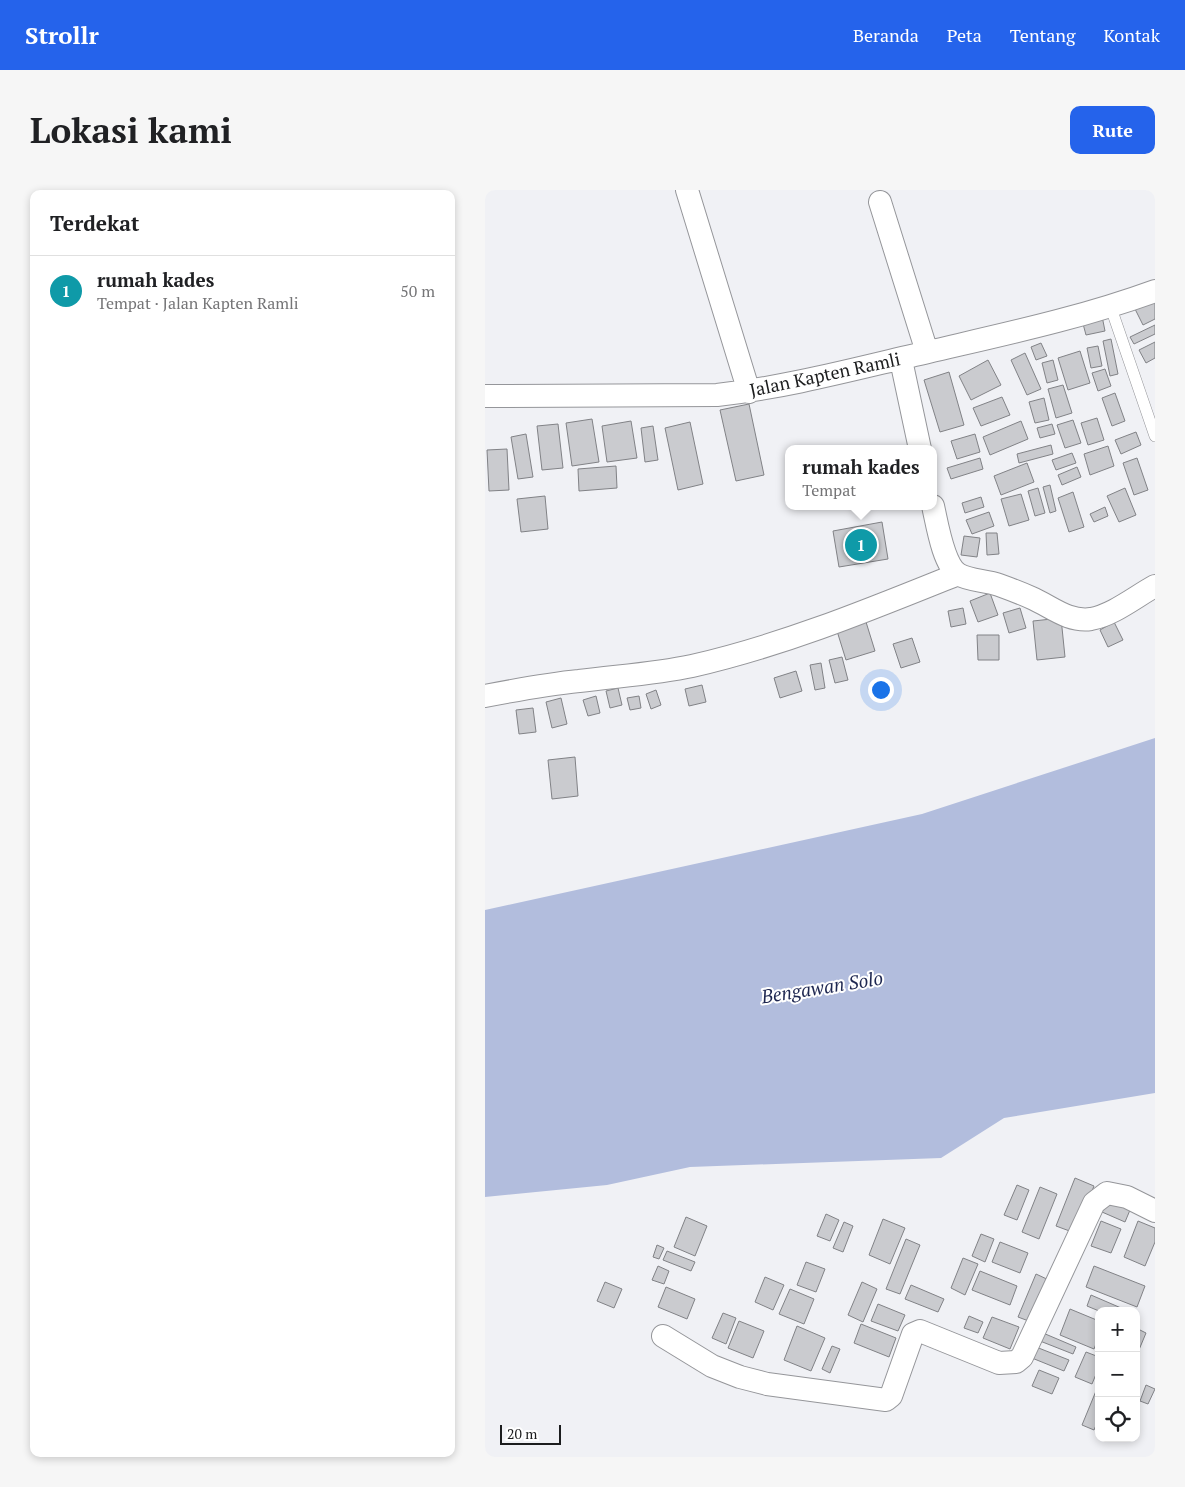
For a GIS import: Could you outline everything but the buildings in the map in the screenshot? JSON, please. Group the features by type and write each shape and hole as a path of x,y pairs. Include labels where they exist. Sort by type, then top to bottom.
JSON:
{"street":[{"path":"687,190 749,392"},
{"path":"880,202 927,352"},
{"name":"Jalan Kapten Ramli","path":"485,396 717,396 749,392 901,360 927,352 1040,327 1111,308 1155,291"},
{"path":"901,360 920,445"},
{"path":"934,510 946,556 958,574"},
{"path":"485,696 578,681 641,675 692,666 762,648 847,619 958,574 996,584 1076,619 1091,619 1108,614 1155,586"},
{"path":"663,1336 713,1366 740,1377 767,1384 886,1400 891,1396 907,1346 913,1334 920,1331 999,1364 1016,1362 1022,1357 1094,1203 1107,1193 1127,1197 1155,1211"}],"lane":[{"path":"1111,308 1155,436"}],"water":[{"name":"Bengawan Solo","path":"1155,738 1155,1093 1004,1118 941,1158 690,1167 607,1185 485,1197 485,910 922,814"}],"place":[{"name":"rumah kades","path":"861,545"}]}
